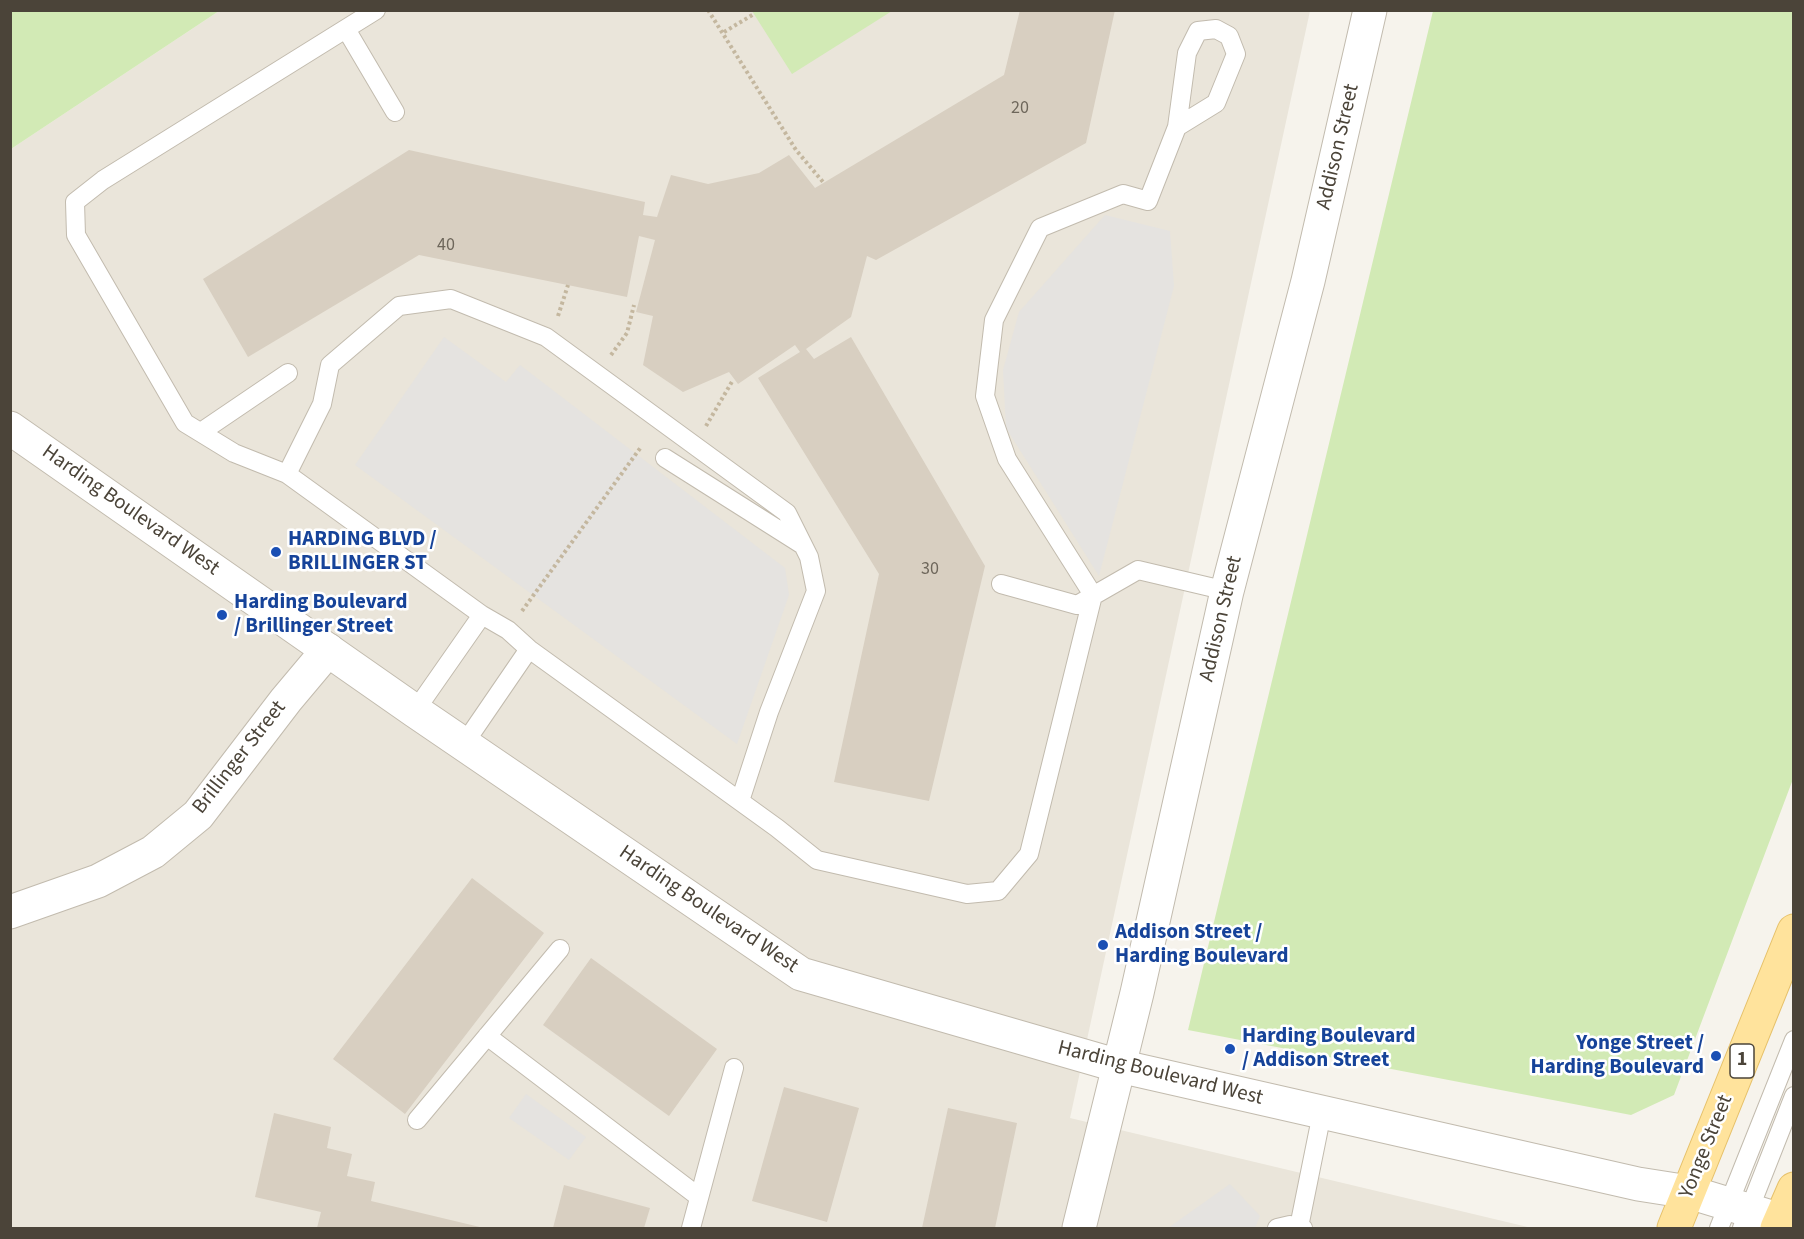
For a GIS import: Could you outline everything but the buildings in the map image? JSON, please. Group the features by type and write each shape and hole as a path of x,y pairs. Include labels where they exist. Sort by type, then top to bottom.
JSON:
{"main road":[{"name":"Yonge Street","path":"1674,1228 1794,931"},
{"path":"1784,1225 1794,1189"}],"street":[{"name":"Addison Street","path":"1079,1228 1119,1066 1227,591 1308,281 1370,10"},
{"name":"Harding Boulevard West","path":"10,428 415,711 801,974 1119,1066 1638,1184 1689,1192 1735,1218 1784,1225"},
{"name":"Brillinger Street","path":"10,912 98,881 153,852 198,815 286,700 328,650"}],"lane":[{"path":"376,10 103,180 75,202 76,235 185,423 234,453 287,474 482,615 508,630 529,649 740,801 817,860 967,894 998,891 1029,854 1093,596 1007,459 985,396 994,320 1040,228 1123,194 1148,201 1177,127 1186,53 1198,31 1216,29 1229,36 1236,54 1216,102 1177,127"},
{"path":"346,29 395,112"},
{"path":"287,474 322,404 330,365 399,306 451,299 546,338 787,513 809,557 816,591 769,712 740,801"},
{"path":"201,432 288,373"},
{"path":"665,458 803,545"},
{"path":"1001,584 1077,604 1138,570 1227,591"},
{"path":"415,711 482,615"},
{"path":"464,744 529,649"},
{"path":"417,1120 560,949"},
{"path":"487,1036 699,1197"},
{"path":"1735,1218 1794,1040"},
{"path":"691,1228 734,1068"},
{"path":"1735,1218 1794,1096"},
{"path":"1277,1228 1290,1225 1301,1228 1322,1113"}],"path":[{"path":"708,10 724,32 796,150 823,182"},
{"path":"724,32 754,14"},
{"path":"597,375 627,333 634,305"},
{"path":"695,446 733,380"},
{"path":"508,630 660,422"}],"shaded area":[{"path":"219,11 1310,11 1070,1118 1532,1228 11,1228 11,149"},
{"path":"1105,215 1170,231 1174,286 1099,576 1006,428 1003,370 1019,312"},
{"path":"444,337 506,382 520,365 785,568 789,595 737,744 355,465"},
{"path":"526,1094 586,1137 569,1160 509,1118"},
{"path":"1230,1184 1260,1216 1255,1228 1168,1228"}],"green space":[{"path":"11,10 219,10 219,11 11,149"},
{"path":"752,11 892,11 792,74"},
{"path":"1433,11 1793,11 1793,779 1674,1095 1631,1115 1188,1030"}],"place":[{"name":"HARDING BLVD / BRILLINGER ST","path":"276,552"},
{"name":"Harding Boulevard / Brillinger Street","path":"222,615"},
{"name":"Addison Street / Harding Boulevard","path":"1103,945"},
{"name":"Harding Boulevard / Addison Street","path":"1230,1049"},
{"name":"Yonge Street / Harding Boulevard","path":"1716,1056"}]}
